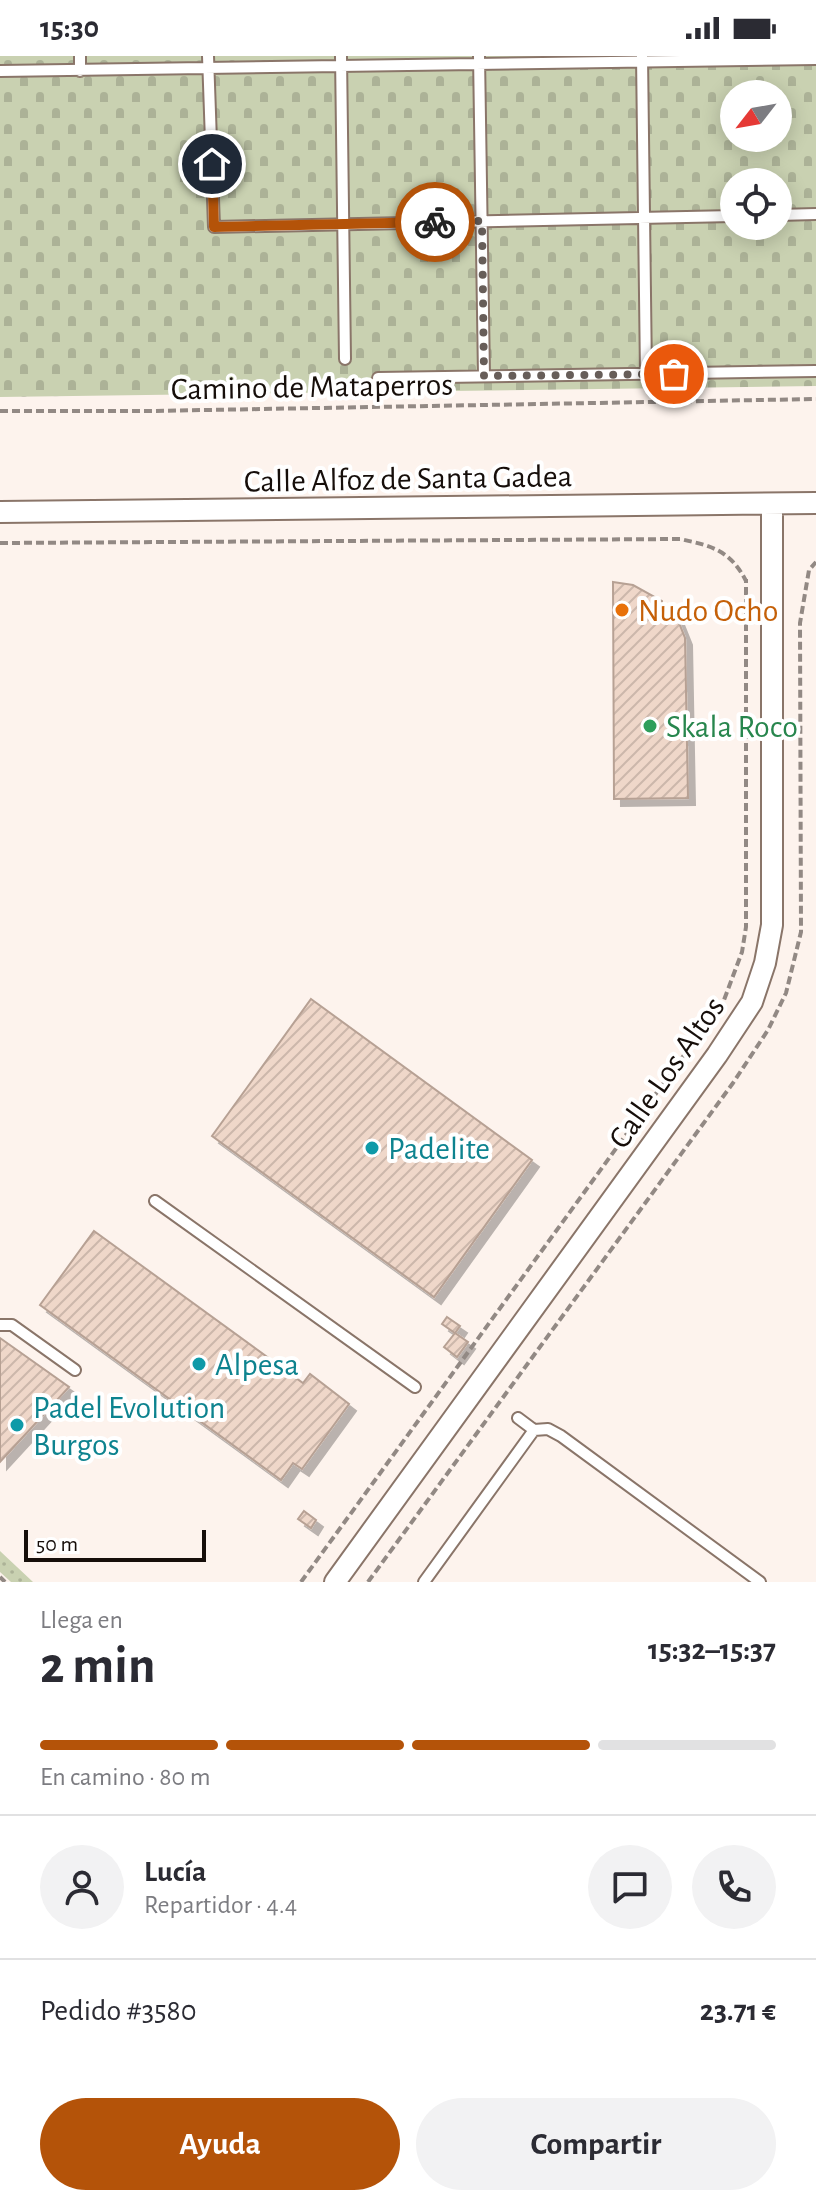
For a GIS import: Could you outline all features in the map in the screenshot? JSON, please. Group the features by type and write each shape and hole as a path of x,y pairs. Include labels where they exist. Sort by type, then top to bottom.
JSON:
{"street":[{"name":"Calle Alfoz de Santa Gadea","path":"0,512 816,503"},
{"name":"Calle Los Altos","path":"335,1582 717,1055 752,1002 765,963 772,925 772,504"}],"lane":[{"path":"80,56 80,71"},
{"path":"208,56 214,227 720,216"},
{"path":"642,59 646,374"},
{"path":"0,71 208,69 341,61 816,59"},
{"path":"479,60 484,376"},
{"path":"341,61 345,359"},
{"path":"792,215 816,214"},
{"path":"378,378 816,371"},
{"path":"155,1201 415,1387"},
{"path":"0,1325 12,1325 75,1370"},
{"path":"518,1418 534,1430 548,1429 561,1436 760,1582"},
{"path":"424,1582 534,1430"}],"path":[{"name":"Camino de Mataperros","path":"0,411 816,399"},
{"path":"0,543 680,539 718,548 740,570 746,581 746,927 742,952 724,1000 301,1582"},
{"path":"746,581 807,581 809,570 816,562"},
{"path":"0,1577 5,1582"}],"green space":[{"path":"0,56 816,56 816,386 0,397"},
{"path":"0,1551 33,1582 11,1582 0,1572"}],"building":[{"name":"Skala Roco","path":"613,582 633,585 662,601 661,618 677,618 685,638 688,798 614,799"},
{"name":"Padelite","path":"311,999 532,1160 434,1297 212,1136"},
{"name":"Alpesa","path":"94,1231 303,1383 310,1374 349,1404 302,1469 293,1463 281,1480 40,1305"},
{"path":"447,1317 460,1326 455,1333 442,1324"},
{"path":"455,1333 468,1342 457,1357 444,1347"},
{"name":"Padel Evolution Burgos","path":"0,1338 69,1387 0,1462"},
{"path":"304,1511 316,1520 311,1528 298,1519"}],"way so far":[{"path":"435,222 482,221 484,376 674,374"}],"place":[{"name":"Nudo Ocho","path":"622,610"},
{"name":"Skala Roco","path":"650,726"},
{"name":"Padelite","path":"372,1148"},
{"name":"Alpesa","path":"199,1364"},
{"name":"Padel Evolution Burgos","path":"17,1425"}],"route":[{"path":"212,164 214,227 435,222"}]}
